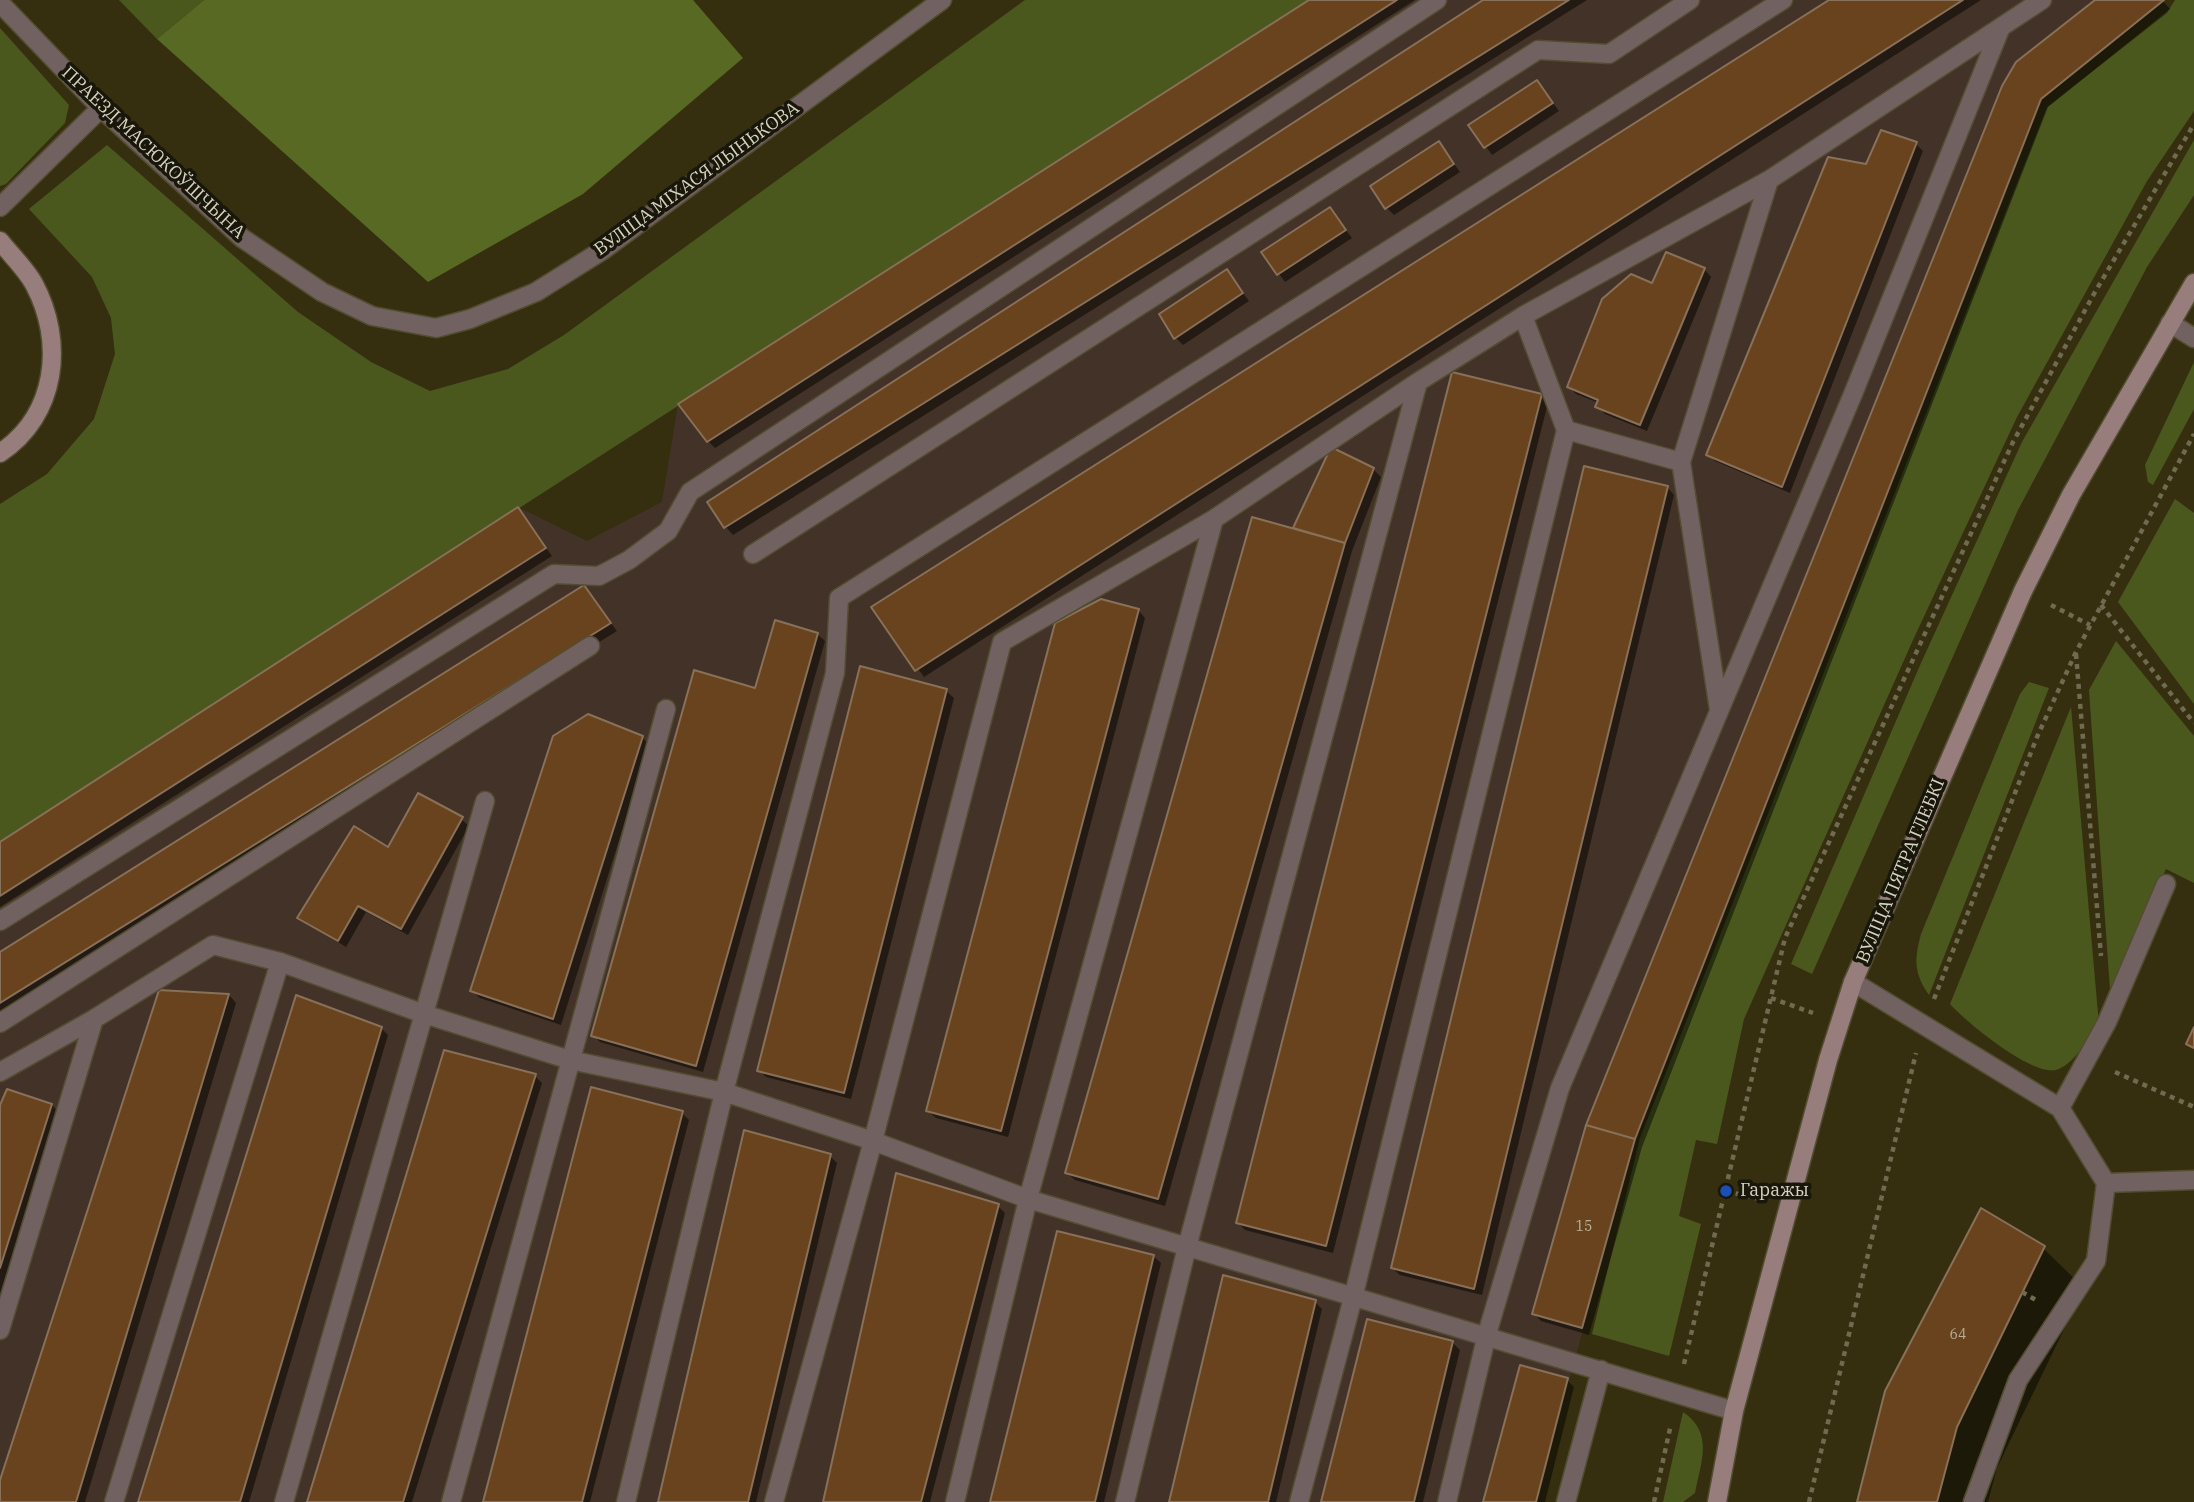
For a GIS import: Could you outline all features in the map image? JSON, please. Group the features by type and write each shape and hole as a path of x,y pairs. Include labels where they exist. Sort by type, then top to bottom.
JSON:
{"main road":[{"path":"0,241 33,283 52,332 53,355 46,399 37,417 19,440 0,453"},
{"name":"ВУЛІЦА ПЯТРА ГЛЕБКІ","path":"1717,1502 1734,1410 1828,1060 1853,982 2023,591 2071,495 2194,283"}],"street":[{"name":"ВУЛІЦА МІХАСЯ ЛЫНЬКОВА","path":"436,328 470,319 536,292 603,250 942,0"},
{"path":"0,921 554,574 599,576 629,560 668,531 690,492 1437,0"},
{"path":"752,554 1538,50 1609,54 1690,0"},
{"path":"626,1502 724,1092 835,673 839,598 1783,0"},
{"path":"774,1502 873,1141 1002,642 1213,519 1418,382 1523,316 1769,180 2042,0"},
{"name":"ПРАЕЗД МАСЮКОЎШЧЫНА","path":"0,3 101,108 242,238 322,292 372,316 436,328"},
{"path":"1447,1502 1487,1334 1560,1088 1853,394 2001,27"},
{"path":"0,207 101,108"},
{"path":"1719,710 1681,462 1769,180"},
{"path":"1299,1502 1354,1294 1566,430 1523,316"},
{"path":"2170,323 2194,338"},
{"path":"1125,1502 1187,1247 1418,382"},
{"path":"1566,430 1681,462"},
{"path":"955,1502 1028,1199 1213,519"},
{"path":"0,1023 590,646"},
{"path":"451,1502 666,709"},
{"path":"284,1502 485,801"},
{"path":"2060,1108 2107,1022 2166,884"},
{"path":"0,1072 94,1019 213,945 280,962 424,1014 570,1060 724,1092 873,1141 1028,1199 1354,1294 1734,1410"},
{"path":"114,1502 280,962"},
{"path":"1853,982 2060,1108 2106,1183 2096,1261 2018,1380 1973,1502"},
{"path":"0,1330 94,1019"},
{"path":"2106,1183 2194,1181"},
{"path":"1566,1502 1601,1370"}],"path":[{"path":"1654,1502 1785,938 2013,442 2095,292 2194,124"},
{"path":"1809,1502 1924,1024 2037,737 2076,652 2194,435"},
{"path":"2023,591 2091,625"},
{"path":"2101,605 2194,723"},
{"path":"2076,652 2102,968"},
{"path":"2107,1022 2113,1071 2194,1107"},
{"path":"1916,1054 1928,1061"}],"shaded area":[{"path":"1309,0 2164,0 2041,99 1635,1139 1536,1502 0,1502 0,842 518,507 587,541 662,502 678,404"}],"green space":[{"path":"119,0 204,0 157,39"},
{"path":"204,0 693,0 743,58 583,194 428,282 157,39"},
{"path":"1025,0 1309,0 0,842 0,504 47,474 94,419 115,354 111,318 92,277 29,209 107,145 298,312 371,362 430,391 508,369 564,335"},
{"path":"2175,0 2194,0 2194,111 2147,181 2017,417 1913,640 1744,1019 1717,1144 1696,1140 1679,1216 1701,1224 1669,1356 1592,1334 1640,1138 2047,107 2167,13"},
{"path":"0,28 69,105 65,123 6,184 0,186"},
{"path":"2194,140 2194,195 2147,267 2018,510 1812,974 1791,964 1921,663 2022,442"},
{"path":"2194,362 2194,409 2153,485 2148,482 2145,465"},
{"path":"2175,499 2194,513 2194,704 2118,602"},
{"path":"2116,641 2194,736 2194,883 2166,869 2110,990 2089,690"},
{"path":"2029,682 2049,688 1929,995 1920,980 1917,966 1921,934 2020,694"},
{"path":"2071,707 2099,1025 2071,1061 2059,1069 2048,1070 2019,1058 2002,1047 1950,1004"},
{"path":"1683,1412 1693,1420 1702,1439 1702,1459 1695,1493 1683,1502 1663,1502"}],"building":[{"path":"1309,0 1397,0 707,442 678,404"},
{"path":"1483,0 1569,0 724,528 707,502"},
{"path":"1829,0 1963,0 915,671 871,607"},
{"path":"2095,0 2164,0 2041,99 1635,1139 1586,1125 2002,86 2016,62"},
{"path":"1537,80 1553,103 1484,148 1468,125"},
{"path":"1881,130 1917,142 1782,487 1706,455 1828,157 1866,164"},
{"path":"1439,141 1454,164 1385,209 1370,186"},
{"path":"1330,207 1346,230 1277,275 1261,252"},
{"path":"1666,252 1705,268 1640,425 1595,407 1598,400 1567,387 1602,299 1631,274 1652,283"},
{"path":"1227,269 1243,293 1174,339 1159,314"},
{"path":"1452,372 1542,394 1326,1246 1236,1223"},
{"path":"1331,447 1374,468 1345,543 1293,528"},
{"path":"1584,466 1668,486 1474,1289 1391,1268"},
{"path":"518,507 546,548 0,896 0,842"},
{"path":"1252,517 1345,543 1158,1199 1065,1173"},
{"path":"584,585 611,623 0,1003 0,952"},
{"path":"1101,599 1139,609 1001,1131 926,1111 1055,623"},
{"path":"775,620 818,633 696,1066 591,1036 694,670 755,688"},
{"path":"860,666 947,689 844,1093 757,1071"},
{"path":"588,714 643,736 553,1019 470,991 553,736"},
{"path":"418,793 463,817 401,929 358,906 338,941 297,918 354,826 388,847"},
{"path":"159,990 229,994 76,1502 0,1502 0,1480"},
{"path":"296,995 382,1027 240,1502 138,1502"},
{"path":"2194,1027 2194,1048 2186,1044"},
{"path":"444,1050 536,1074 403,1502 307,1502"},
{"path":"591,1087 683,1111 582,1502 483,1502"},
{"path":"7,1089 52,1104 0,1268 0,1105"},
{"path":"1586,1125 1635,1139 1582,1328 1532,1314"},
{"path":"744,1130 831,1154 748,1502 658,1502"},
{"path":"896,1173 999,1204 921,1502 823,1502"},
{"path":"1981,1208 2045,1246 1957,1427 1937,1502 1857,1502 1885,1391"},
{"path":"1057,1231 1154,1255 1095,1502 990,1502"},
{"path":"1223,1275 1316,1300 1268,1502 1169,1502"},
{"path":"1367,1319 1453,1341 1414,1502 1321,1502"},
{"path":"1520,1365 1568,1378 1536,1502 1483,1502"}],"place":[{"name":"Гаражы","path":"1726,1191"}]}
